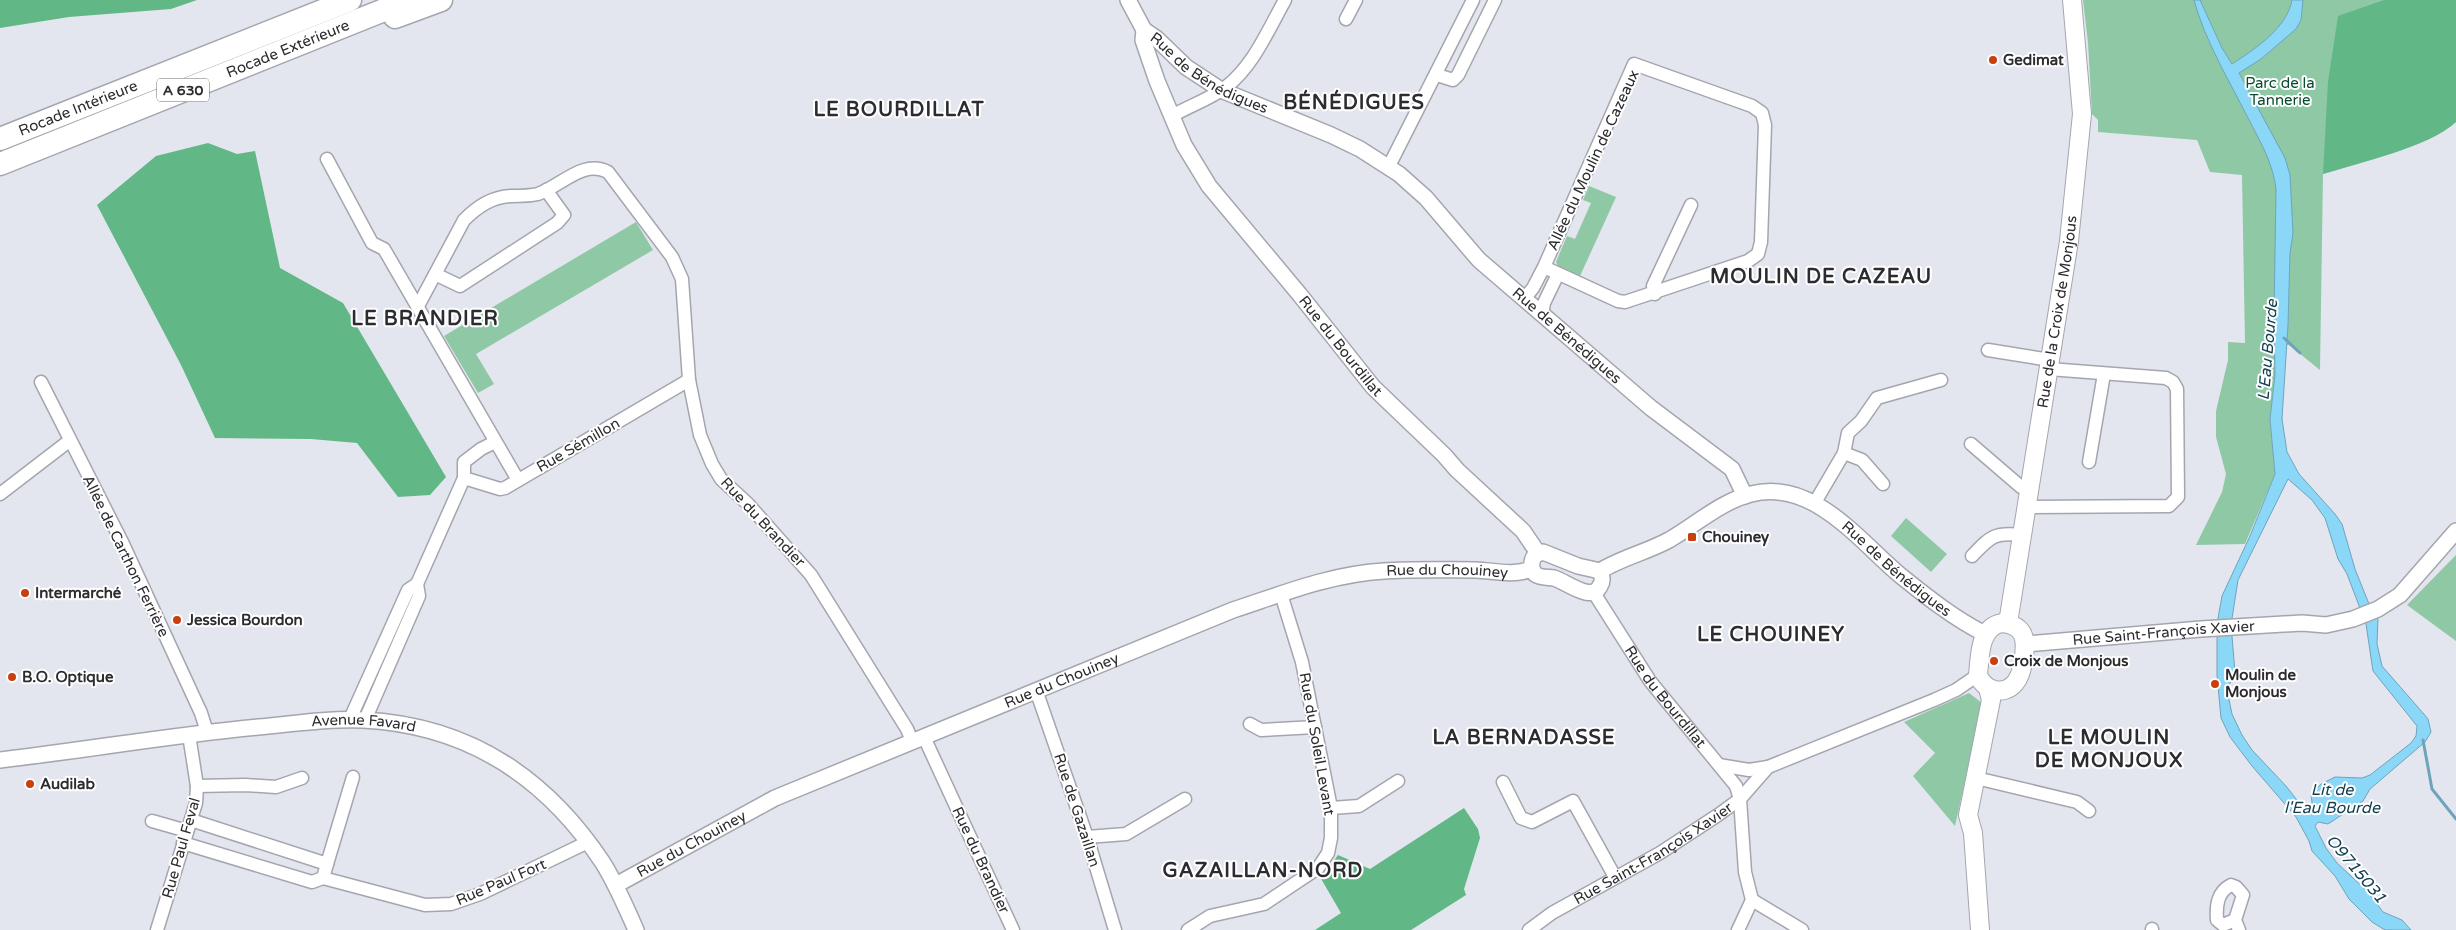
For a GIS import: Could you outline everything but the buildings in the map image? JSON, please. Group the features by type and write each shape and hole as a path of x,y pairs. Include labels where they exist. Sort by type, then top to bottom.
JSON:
{"highway":[{"name":"Rocade Intérieure","path":"0,139 350,0"},
{"name":"Rocade Extérieure","path":"0,164 409,0"},
{"path":"366,17 398,16 441,0"}],"main road":[{"name":"Rue de la Croix de Monjous","path":"2008,623 2069,242 2082,114 2072,0"},
{"path":"1980,930 1973,833 1978,818 1981,779 1991,700 1983,681 1985,634 1995,624 2008,623 2014,625 2023,633 2026,644 2020,676 2002,702 1981,779"},
{"path":"1983,681 1999,691 2012,687"}],"street":[{"path":"1128,0 1144,30"},
{"path":"1172,116 1221,90 1243,70 1255,54 1285,0"},
{"path":"1346,19 1356,0"},
{"path":"1389,166 1473,0"},
{"path":"1436,75 1453,80 1458,75 1495,0"},
{"name":"Rue de Bénédigues","path":"1144,30 1157,39 1186,67 1221,90 1332,135 1389,166 1426,198 1474,255 1651,408 1732,469 1744,496 1778,492 1800,497 1814,504 1850,529 1900,575 1936,603 1985,634"},
{"name":"Rue du Bourdillat","path":"1144,30 1143,40 1184,146 1209,186 1373,387 1444,455 1457,470 1523,531 1538,553"},
{"name":"Allée du Moulin de Cazeaux","path":"1524,299 1533,288 1544,267 1634,64 1752,106 1762,113 1765,125 1761,242 1758,254 1748,261 1632,302 1618,301 1544,267"},
{"path":"327,159 372,243 384,249 518,480"},
{"name":"Rue du Brandier","path":"418,306 464,220 474,210 496,198 532,196 586,169 601,168 608,172 672,256 682,279 689,380 700,435 712,464 721,479 748,504 811,575 907,729 918,739 1013,930"},
{"path":"435,274 460,286 557,224 564,215 546,190"},
{"path":"1655,294 1653,286 1691,206"},
{"name":"Allée du Moulin de Cazeaux","path":"1542,314 1544,303 1558,274"},
{"path":"1988,350 2104,374 2166,378 2176,386 2176,501 2169,506 2026,507"},
{"path":"2089,462 2104,374"},
{"name":"Rue Sémillon","path":"464,478 500,489 689,380"},
{"path":"1814,504 1844,452 1848,433 1861,421 1877,398 1941,380"},
{"name":"Allée de Carthon Ferrière","path":"41,382 69,441 123,544 201,712 207,732"},
{"path":"0,494 69,441"},
{"path":"357,720 418,596 417,584 464,478 464,462 468,457 495,442"},
{"path":"1971,444 2022,487 2029,488"},
{"path":"1844,452 1862,460 1883,484"},
{"path":"1600,571 1603,581 1594,593 1589,594 1563,581 1539,576 1532,569 1533,558 1538,553 1546,552 1578,566 1600,571 1667,540 1744,496"},
{"name":"Rue Saint-François Xavier","path":"2026,644 2201,629 2302,623 2326,625 2353,616 2400,595 2456,531"},
{"path":"1972,556 1990,538 2002,533 2021,535"},
{"name":"Rue du Chouiney","path":"616,885 775,798 1216,617 1281,594 1323,581 1383,571 1476,570 1513,574 1532,569"},
{"name":"Rue du Bourdillat","path":"1594,593 1650,681 1736,786 1740,798"},
{"name":"Rue du Soleil Levant","path":"1188,930 1210,916 1264,904 1318,868 1328,852 1331,838 1331,808 1302,662 1281,594"},
{"name":"Rue Saint-François Xavier","path":"1719,765 1749,770 1768,767 1956,690 1983,681"},
{"name":"Rue de Gazaillan","path":"1036,690 1087,837 1116,930"},
{"name":"Avenue Favard","path":"0,760 207,732 357,720 418,726 475,745 505,762 559,807 588,842 616,885 636,930"},
{"path":"1250,724 1261,730 1315,727"},
{"name":"Rue Paul Feval","path":"157,930 196,803 197,786 189,735"},
{"name":"Rue Saint-François Xavier","path":"1529,930 1552,913 1660,853 1740,798 1768,767"},
{"path":"197,786 246,785 276,787 302,778"},
{"path":"323,878 354,778"},
{"path":"1981,779 2077,802 2089,811"},
{"path":"1331,808 1359,806 1398,781"},
{"path":"1503,782 1521,818 1532,822 1573,801 1615,877"},
{"path":"1738,930 1752,900 1745,872 1740,798"},
{"path":"1087,837 1126,834 1185,799"},
{"path":"152,821 187,831 236,834 327,864"},
{"name":"Rue Paul Fort","path":"187,831 229,857 277,872 312,882 323,878 425,905 451,904 488,891 588,842"},
{"path":"229,857 236,834"},
{"path":"277,872 284,850"},
{"path":"1752,900 1802,930"}],"green space":[{"path":"0,0 197,0 171,9 69,17 0,28"},
{"name":"Parc de la Tannerie","path":"2083,0 2409,0 2456,122 2444,131 2411,147 2323,174 2320,370 2289,345 2275,345 2275,375 2270,419 2275,474 2245,544 2196,545 2222,492 2226,474 2216,437 2216,411 2228,360 2228,342 2245,343 2242,175 2210,172 2197,140 2098,132 2098,120 2092,114 2088,43"},
{"path":"2384,0 2456,0 2456,122 2444,131 2411,147 2323,174 2328,82 2338,16"},
{"path":"208,143 237,154 255,151 280,268 343,303 446,477 430,495 398,497 357,443 311,439 215,438 181,365 97,205 156,156"},
{"path":"1589,186 1616,197 1580,276 1558,266 1556,262 1567,236 1575,239 1591,203 1583,200"},
{"path":"636,222 653,250 476,354 494,384 478,393 444,336"},
{"path":"1906,518 1947,554 1931,572 1891,536"},
{"path":"2456,555 2456,641 2407,605"},
{"path":"1969,693 1982,703 1955,826 1913,776 1935,753 1904,722"},
{"path":"1464,808 1478,829 1480,838 1464,889 1466,895 1411,930 1315,930 1341,913 1320,877 1338,855 1370,869"}],"water":[{"name":"Lit de l'Eau Bourde","path":"2194,0 2200,0 2222,48 2232,64 2260,45 2277,29 2284,20 2292,0 2303,0 2301,20 2296,29 2261,59 2239,73 2285,158 2290,175 2293,233 2290,253 2282,419 2287,452 2299,474 2342,524 2355,569 2371,609 2378,619 2377,644 2382,666 2428,719 2431,732 2425,742 2370,789 2363,801 2328,824 2318,822 2315,826 2326,848 2337,863 2367,891 2383,912 2402,920 2411,930 2385,930 2372,922 2349,899 2335,876 2312,851 2309,841 2296,817 2230,737 2221,718 2217,675 2217,624 2222,596 2250,536 2275,474 2270,419 2275,375 2276,189 2272,170 2265,152 2218,60","holes":["2288,479 2312,500 2325,518 2338,559 2347,574 2366,624 2373,671 2417,726 2416,736 2411,743 2370,775 2362,778 2335,777 2321,784 2311,794 2313,811 2308,814 2286,786 2252,750 2242,735 2232,714 2227,690 2235,672 2231,625 2238,580"]}],"waterway":[{"path":"2284,338 2300,353"},
{"name":"L'Eau Bourde","path":"2423,740 2432,789 2456,819"}],"place":[{"name":"Gedimat","path":"1993,60"},
{"name":"Chouiney","path":"1692,537"},
{"name":"Intermarché","path":"25,593"},
{"name":"Jessica Bourdon","path":"177,620"},
{"name":"Croix de Monjous","path":"1994,661"},
{"name":"B.O. Optique","path":"12,677"},
{"name":"Moulin de Monjous","path":"2215,684"},
{"name":"Audilab","path":"30,784"}],"district":[{"name":"BÉNÉDIGUES","path":"1354,103"},
{"name":"LE BOURDILLAT","path":"899,110"},
{"name":"MOULIN DE CAZEAU","path":"1821,277"},
{"name":"LE BRANDIER","path":"425,319"},
{"name":"LE CHOUINEY","path":"1771,635"},
{"name":"LA BERNADASSE","path":"1524,738"},
{"name":"LE MOULIN DE MONJOUX","path":"2109,750"},
{"name":"GAZAILLAN-NORD","path":"1263,871"}],"water label":[{"name":"O9715031","path":"2356,869"}]}
